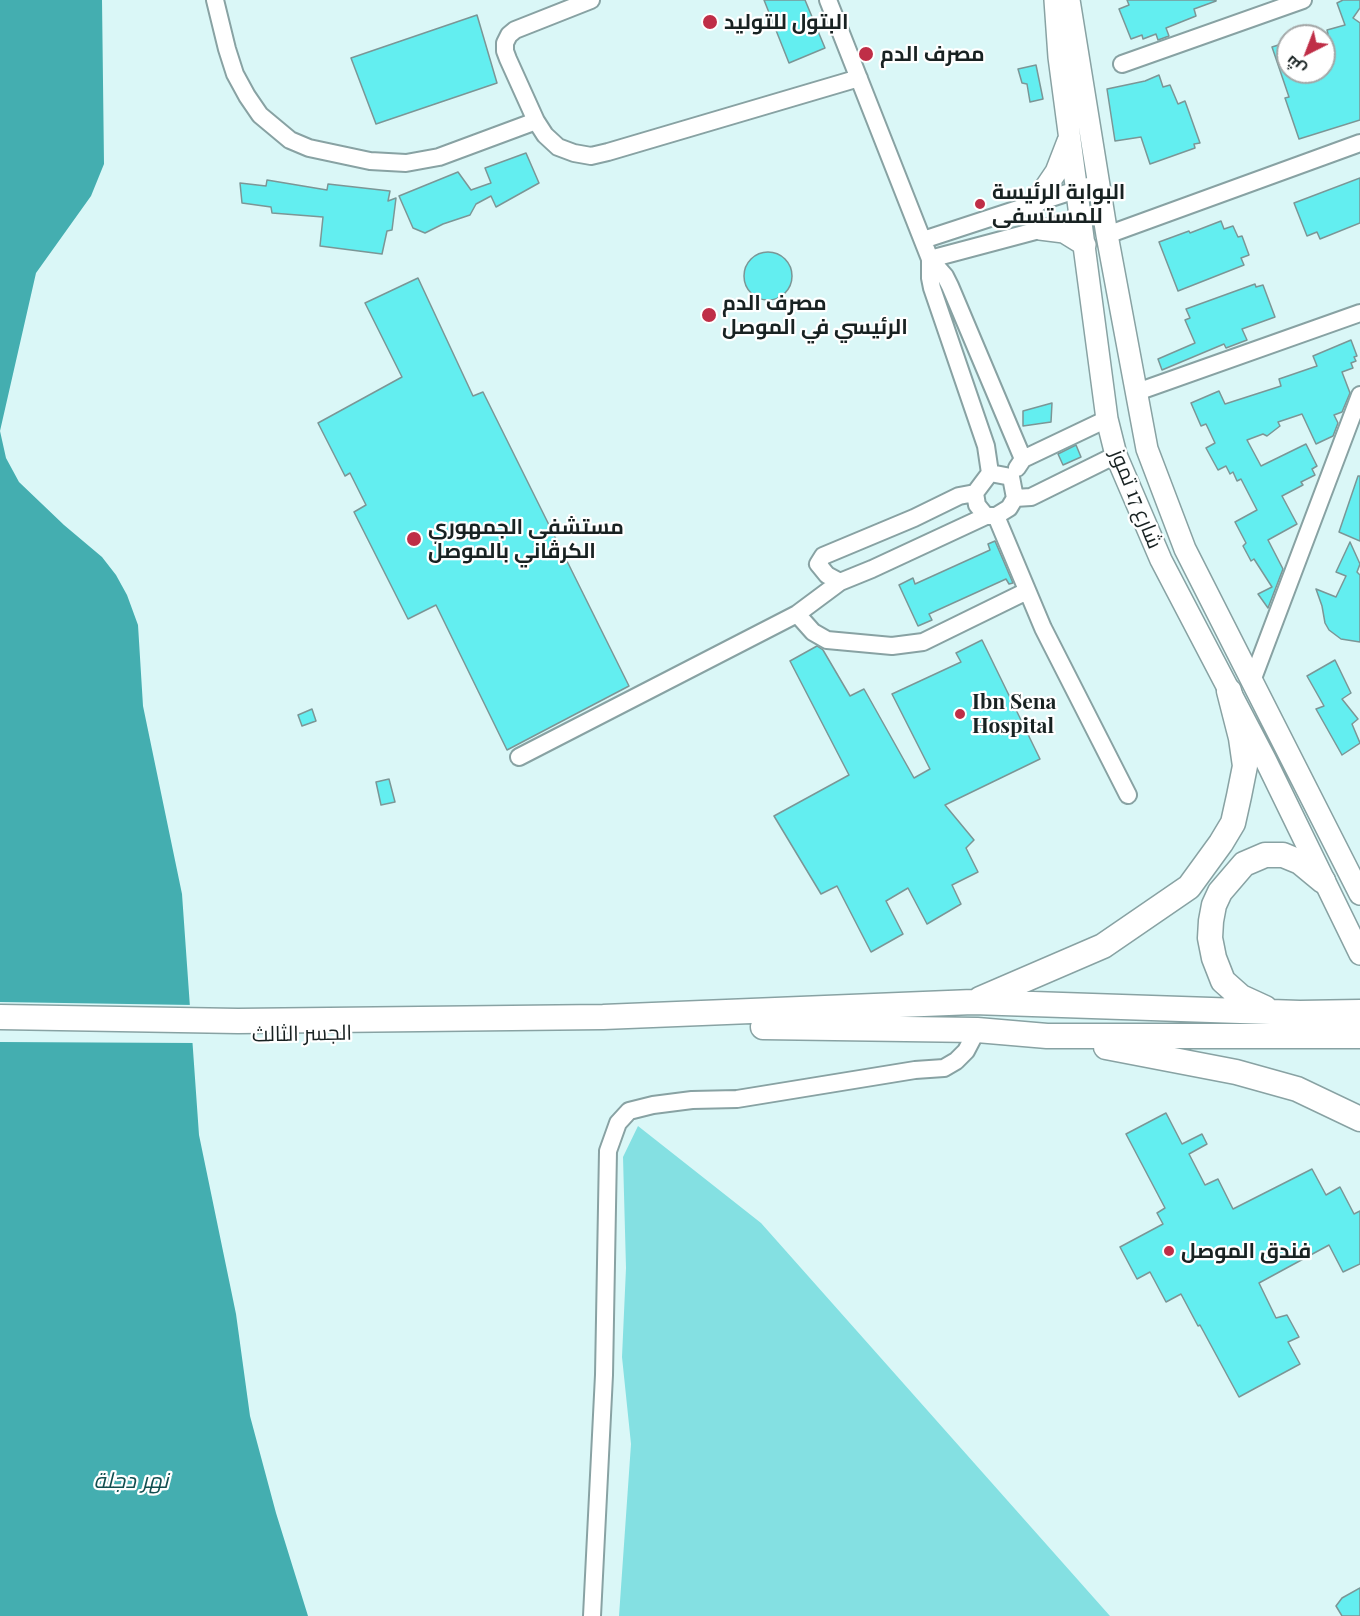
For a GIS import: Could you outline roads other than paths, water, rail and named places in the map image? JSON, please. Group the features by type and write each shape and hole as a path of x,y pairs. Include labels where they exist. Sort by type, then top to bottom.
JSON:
{"highway":[{"path":"974,1002 1102,945 1189,887 1233,824 1239,796 1245,766 1241,738 1229,691"},
{"path":"1323,881 1300,862 1283,855 1265,855 1244,864 1220,892 1214,905 1210,938 1223,981 1241,997 1301,1024 1360,1036"},
{"path":"603,1024 974,1002 1270,1011"},
{"path":"1047,1036 1301,1024 1360,1012"},
{"name":"الجسر الثالث","path":"0,1017 603,1024"},
{"path":"603,1024 977,1030 1047,1036 1236,1072 1297,1089 1360,1119"},
{"name":"الجسر الثالث","path":"0,1030 246,1034 603,1024"}],"main road":[{"name":"شارع 17 تموز","path":"1055,0 1059,57 1069,137 1107,419 1116,455 1161,560 1264,759 1360,954"},
{"name":"شارع 17 تموز","path":"1069,0 1103,213 1147,449 1185,549 1360,894"},
{"path":"1035,203 1056,172 1069,137"},
{"path":"1040,229 1064,232 1085,245"},
{"path":"1161,560 1185,549"}],"street":[{"path":"215,0 220,29 235,74 247,96 260,115 290,140 309,148 370,161 406,164 439,157 536,121"},
{"path":"591,0 515,30 505,43 508,59 536,121 545,135 558,147 574,153 591,156 608,152 859,78"},
{"path":"828,0 930,258 945,276 1023,459"},
{"path":"1122,64 1303,0"},
{"path":"1107,236 1360,143"},
{"path":"923,240 1098,184"},
{"path":"930,258 1103,213"},
{"path":"840,582 827,575 819,564 823,556 914,518 959,496 975,493 990,473 986,446 930,278 930,258"},
{"path":"1137,392 1360,313"},
{"path":"954,352 974,345"},
{"path":"1252,681 1353,434 1360,396"},
{"path":"519,757 797,614 840,582 1009,508 1015,498 1011,477 1023,459 1107,419"},
{"path":"1015,498 1031,497 1116,455"},
{"path":"990,473 1011,477"},
{"path":"975,493 977,504 991,516 1028,591 1043,628 1128,795"},
{"path":"797,614 813,632 827,640 892,646 923,642 1028,591"},
{"path":"592,1616 604,1376 608,1151 618,1123 629,1111 653,1105 692,1100 736,1099 915,1070 944,1068 966,1051 977,1030"}],"water":[{"path":"0,0 102,0 104,164 91,196 36,273 0,431"},
{"name":"نهر دجلة","path":"0,431 6,458 19,482 102,557 116,575 127,595 138,625 143,706 182,894 199,1135 236,1314 250,1416 276,1513 308,1616 0,1616"}],"place":[{"name":"البتول للتوليد","path":"710,22"},
{"name":"مصرف الدم","path":"866,54"},
{"name":"البوابة الرئيسة للمستسفى","path":"980,204"},
{"name":"مصرف الدم الرئيسي في الموصل","path":"709,315"},
{"name":"مستشفى الجمهوري الكرڤاني بالموصل","path":"414,539"},
{"name":"Ibn Sena Hospital","path":"960,714"},
{"name":"فندق الموصل","path":"1169,1251"}]}
